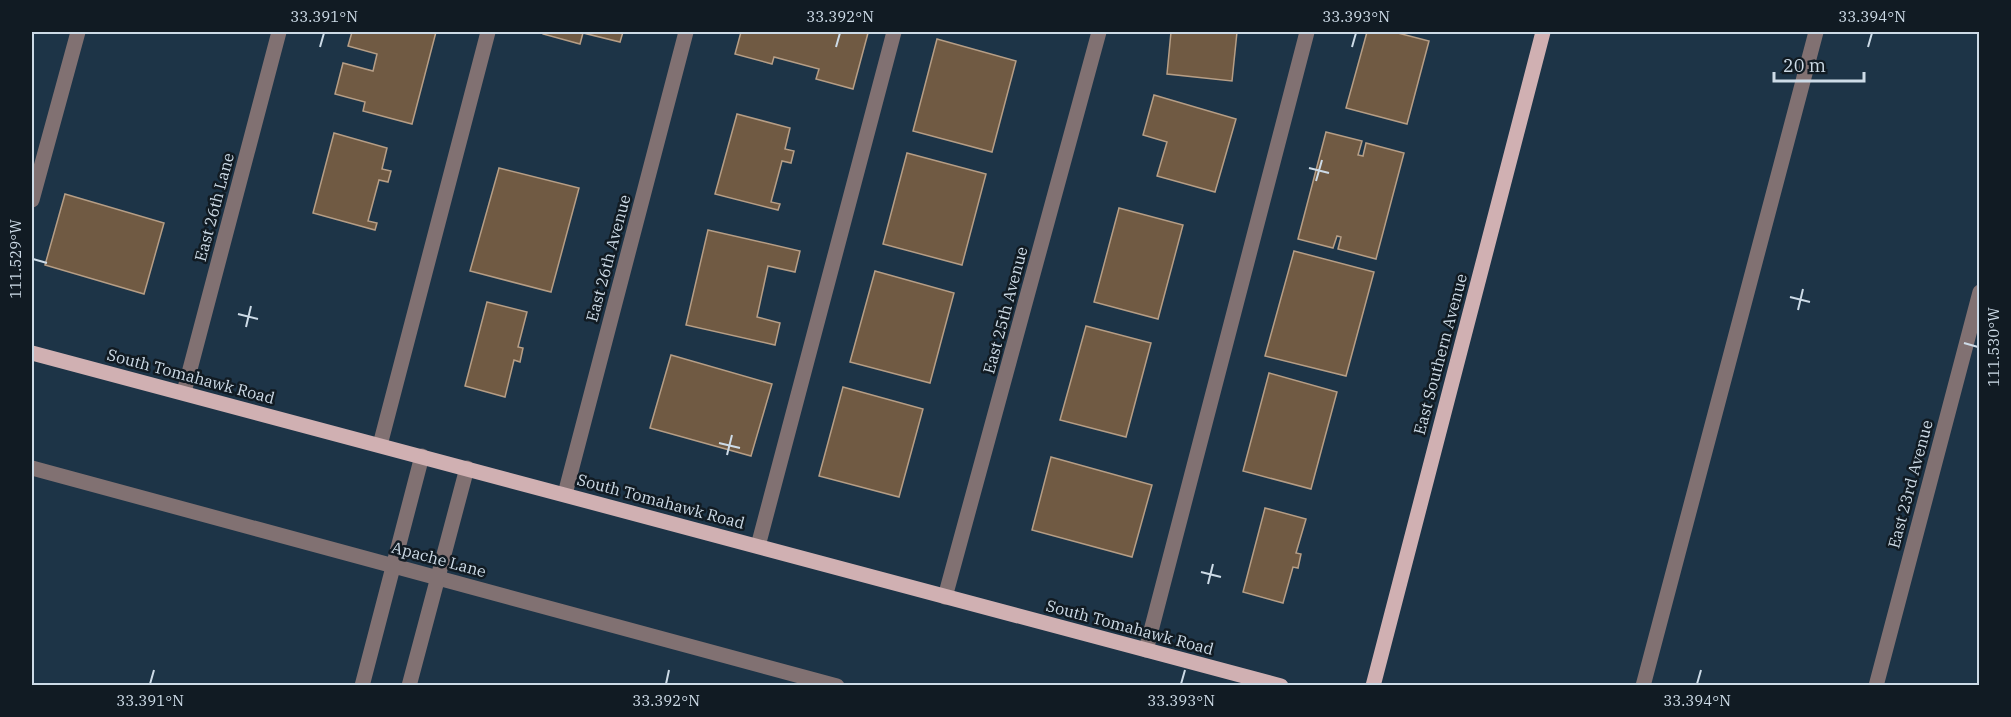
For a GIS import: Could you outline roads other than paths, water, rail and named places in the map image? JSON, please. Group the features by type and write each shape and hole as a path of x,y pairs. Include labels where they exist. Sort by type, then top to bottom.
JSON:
{"main road":[{"name":"East Southern Avenue","path":"1373,686 1543,32"},
{"name":"South Tomahawk Road","path":"32,353 1281,686"}],"street":[{"path":"32,200 78,32"},
{"name":"East 26th Lane","path":"184,392 279,32"},
{"path":"380,445 488,32"},
{"name":"East 26th Avenue","path":"565,494 686,32"},
{"path":"758,546 894,32"},
{"name":"East 25th Avenue","path":"945,597 1099,32"},
{"path":"1146,650 1307,32"},
{"path":"1643,686 1816,32"},
{"name":"East 23rd Avenue","path":"1876,686 1980,292"},
{"path":"362,686 422,456"},
{"name":"Apache Lane","path":"32,468 837,686"},
{"path":"409,686 467,468"}]}
